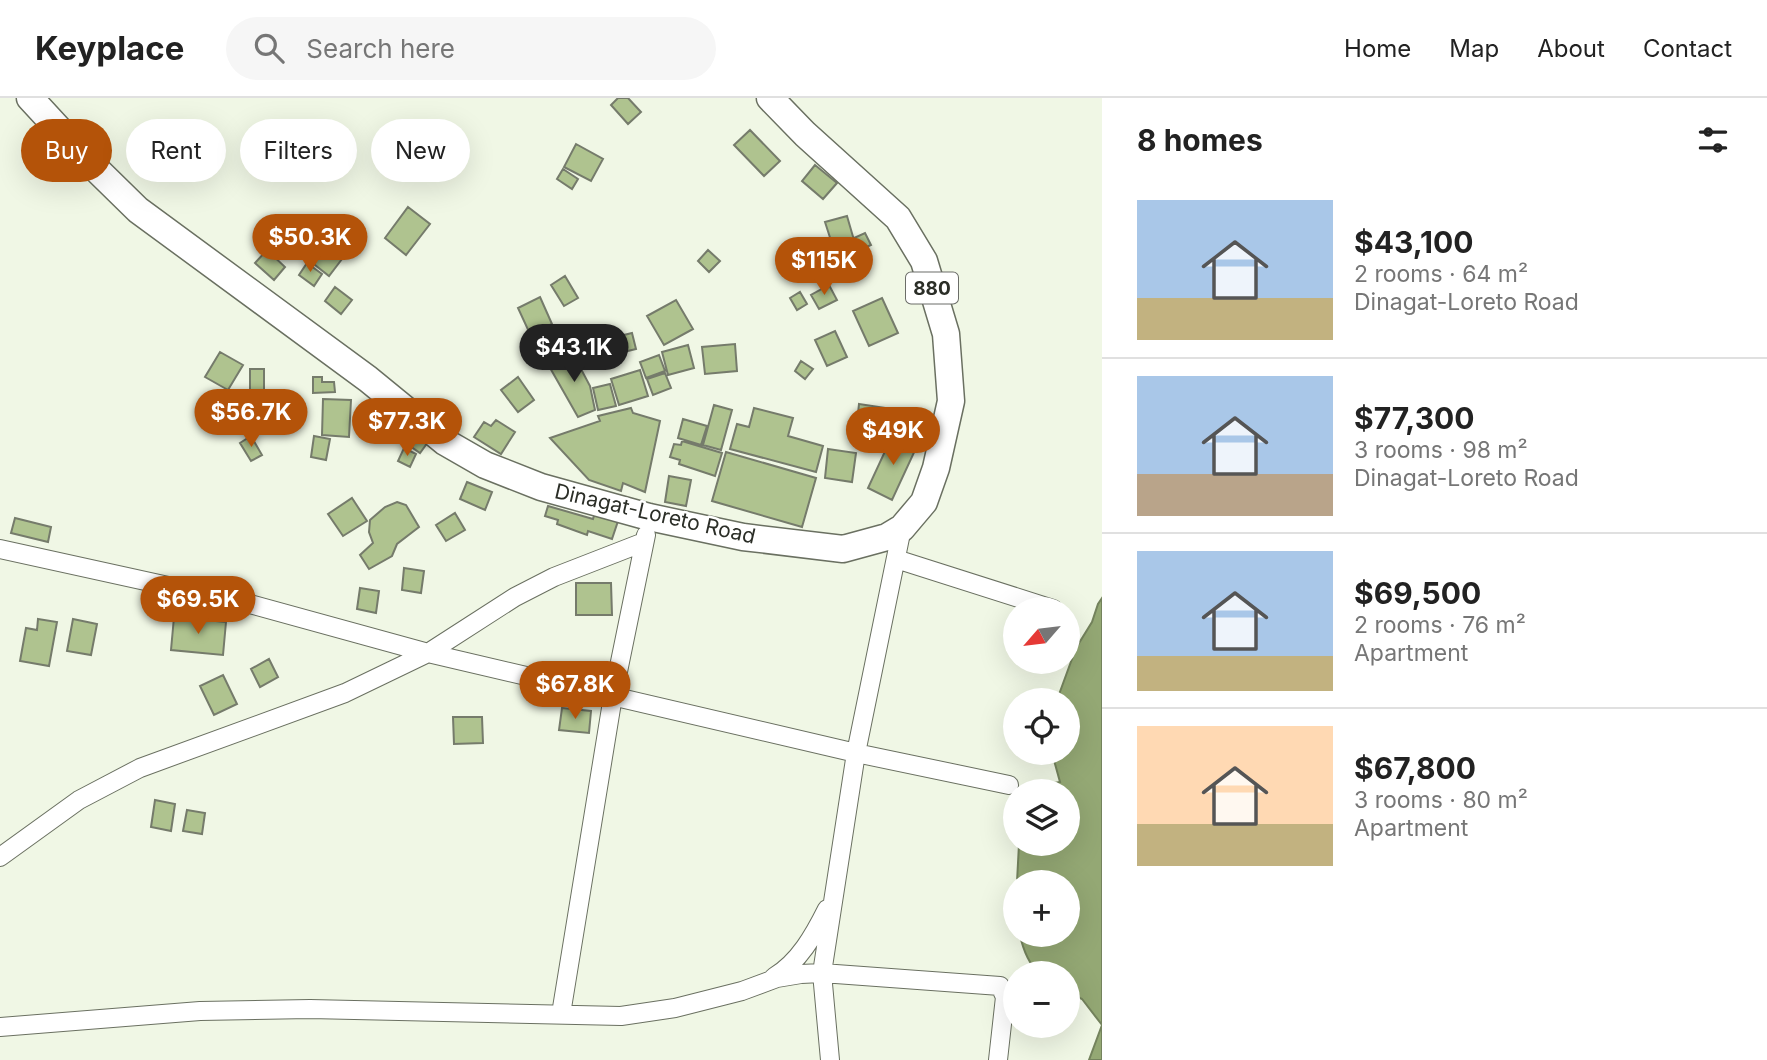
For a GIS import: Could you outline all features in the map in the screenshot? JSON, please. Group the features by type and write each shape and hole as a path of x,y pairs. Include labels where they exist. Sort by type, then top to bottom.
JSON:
{"main road":[{"name":"Dinagat-Loreto Road","path":"30,98 138,210 368,379 445,442 485,465 647,530 743,537 843,549 887,537 902,528 924,502 936,468 951,401 946,334 924,261 898,218 805,134 770,98"}],"street":[{"path":"830,1060 822,973 856,753 902,528"},
{"path":"0,857 79,800 140,768 345,693 428,653 515,597 647,530"},
{"path":"561,1014 613,696 647,530"},
{"path":"0,550 250,604 428,653 856,753 1003,784"},
{"path":"896,559 1015,597"},
{"path":"761,984 785,970 814,935 835,887"},
{"path":"0,1027 228,1011 310,1009 621,1016 676,1008 777,978 822,973 1000,986 1005,997 998,1060"}],"shaded area":[{"path":"1102,598 1102,1025 1080,998 1080,961 1030,961 1023,947 1080,947 1080,870 1018,870 1018,856 1080,856 1080,779 1059,779 1055,765 1080,765 1080,688 1061,688 1066,674 1080,674 1080,642 1092,622"},
{"path":"1102,1025 1102,1060 1089,1060"}],"building":[{"path":"618,98 628,98 641,112 628,124 611,105"},
{"path":"750,130 780,161 764,176 734,145"},
{"path":"576,144 603,159 591,181 564,167"},
{"path":"815,165 837,183 823,199 802,181"},
{"path":"563,169 578,179 572,189 557,179"},
{"path":"408,207 430,224 406,255 385,238"},
{"path":"847,216 856,247 835,253 825,222"},
{"path":"342,222 364,232 356,250 335,241"},
{"path":"865,233 871,245 860,250 854,238"},
{"path":"322,244 342,259 329,276 310,261"},
{"path":"267,250 285,267 274,280 255,263"},
{"path":"708,250 720,261 709,272 698,261"},
{"path":"307,263 322,274 314,286 299,275"},
{"path":"565,276 578,298 564,306 551,285"},
{"path":"829,285 837,300 819,309 811,295"},
{"path":"335,287 352,300 341,314 325,301"},
{"path":"800,292 807,304 797,310 790,298"},
{"path":"540,297 552,324 530,334 518,308"},
{"path":"882,298 898,333 869,346 853,311"},
{"path":"676,300 693,329 664,345 647,316"},
{"path":"835,331 847,357 827,366 815,340"},
{"path":"632,333 636,349 591,360 587,344"},
{"path":"735,344 737,371 705,374 702,347"},
{"path":"688,345 694,368 668,375 662,352"},
{"path":"220,352 243,365 228,390 205,377"},
{"path":"572,352 590,386 595,410 578,417 549,366"},
{"path":"659,355 665,371 646,378 640,362"},
{"path":"801,361 813,369 805,379 795,371"},
{"path":"250,369 264,369 264,394 250,394"},
{"path":"640,370 648,396 619,405 611,379"},
{"path":"665,373 671,388 653,395 647,379"},
{"path":"313,377 322,377 322,382 334,382 335,392 313,393"},
{"path":"518,377 534,400 518,412 501,390"},
{"path":"610,384 616,406 598,410 593,388"},
{"path":"323,399 351,400 349,437 322,435"},
{"path":"859,404 886,408 883,427 857,423"},
{"path":"714,405 732,410 721,450 703,445"},
{"path":"631,408 633,413 660,421 645,492 623,483 621,491 589,480 550,438 600,421 598,416"},
{"path":"754,408 793,418 788,436 823,446 816,472 730,449 737,424 749,427"},
{"path":"683,419 707,426 701,445 678,438"},
{"path":"496,420 515,432 501,454 474,437 484,422 491,426"},
{"path":"409,428 428,442 420,453 400,439"},
{"path":"893,434 917,446 892,500 868,488"},
{"path":"251,436 262,455 251,461 240,443"},
{"path":"314,436 330,439 326,460 311,457"},
{"path":"682,441 722,453 715,476 679,464 680,460 670,457 674,444 681,445"},
{"path":"404,448 416,454 410,467 398,461"},
{"path":"828,449 856,453 852,482 825,478"},
{"path":"726,452 816,478 802,527 712,501"},
{"path":"669,476 691,480 686,506 665,502"},
{"path":"467,482 492,492 485,510 460,499"},
{"path":"352,498 367,521 343,536 328,514"},
{"path":"397,502 406,505 419,527 397,544 392,556 369,569 360,555 373,543 369,532 370,520 385,507"},
{"path":"548,506 593,519 595,513 618,521 612,539 588,531 587,535 557,524 558,520 545,516"},
{"path":"455,513 465,530 446,541 436,525"},
{"path":"15,518 51,527 48,542 11,533"},
{"path":"404,568 424,571 421,593 402,590"},
{"path":"576,583 611,583 612,615 576,615"},
{"path":"360,588 379,591 376,613 357,609"},
{"path":"174,617 226,622 223,655 171,650"},
{"path":"38,619 57,622 49,666 20,661 26,628 37,630"},
{"path":"73,619 97,624 91,655 67,651"},
{"path":"269,659 278,677 260,687 251,669"},
{"path":"223,675 237,704 214,715 200,686"},
{"path":"562,708 591,711 589,733 559,730"},
{"path":"453,717 482,717 483,743 454,744"},
{"path":"155,800 175,804 171,831 151,827"},
{"path":"187,810 205,813 202,834 183,831"}]}
